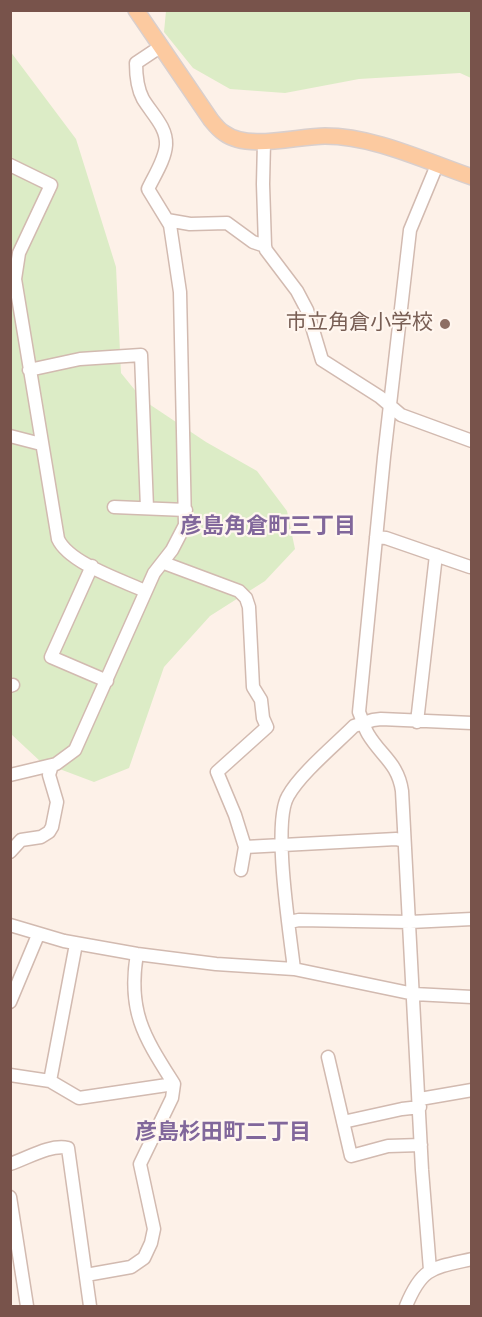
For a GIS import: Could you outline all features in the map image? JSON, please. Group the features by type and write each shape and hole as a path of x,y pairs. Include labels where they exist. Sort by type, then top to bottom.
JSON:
{"main road":[{"path":"136,10 211,120 225,134 236,139 264,142 323,136 342,137 396,150 471,177"}],"street":[{"path":"10,775 52,765 75,750 145,591 185,525 180,291 176,253 167,220 148,189 165,152 166,136 144,100 136,74 136,63 160,47"},
{"path":"264,142 265,246 297,291 307,310 322,360 380,397 401,415 471,441"},
{"path":"10,165 51,185 23,243 16,266 16,293 58,539 62,548 70,555 145,591"},
{"path":"430,1270 400,781 393,765 369,736 359,712 359,697 410,230 437,165"},
{"path":"167,220 190,224 227,223 253,242 265,246"},
{"path":"29,370 80,359 141,355 147,508"},
{"path":"10,436 41,444"},
{"path":"114,507 186,510"},
{"path":"376,537 471,564"},
{"path":"417,722 436,555"},
{"path":"164,562 240,591 246,598 250,617 254,687 261,700 262,718 267,727 217,772 235,815 245,847 241,870"},
{"path":"92,566 51,657 107,681"},
{"path":"294,969 281,845 282,808 287,796 354,726 363,722 381,719 471,723"},
{"path":"10,852 21,840 41,837 52,827 57,802 49,775 52,765"},
{"path":"245,847 396,839 404,841"},
{"path":"289,922 310,920 410,922 471,919"},
{"path":"10,925 38,935 76,944 137,954 216,964 294,969 414,994 471,997"},
{"path":"10,1002 38,935"},
{"path":"50,1082 76,944"},
{"path":"86,1275 131,1267 144,1258 154,1229 140,1164 171,1098 174,1084 154,1052 138,1019 134,968 137,954"},
{"path":"328,1057 351,1156 388,1146 421,1145"},
{"path":"10,1075 50,1082 80,1098 174,1084"},
{"path":"343,1122 471,1090"},
{"path":"10,1164 45,1151 68,1148 90,1306"},
{"path":"10,1197 27,1306"},
{"path":"406,1306 414,1287 430,1270 471,1259"}],"green space":[{"path":"166,11 471,11 471,78 460,73 359,79 285,93 230,89 193,68 164,32"},
{"path":"10,51 76,139 116,267 121,373 143,400 206,442 257,471 287,511 295,549 265,581 210,616 164,667 129,768 94,782 41,762 11,734"}],"place":[{"name":"市立角倉小学校","path":"445,324"}],"district":[{"name":"彦島角倉町三丁目","path":"268,528"},
{"name":"彦島杉田町二丁目","path":"223,1134"}]}
